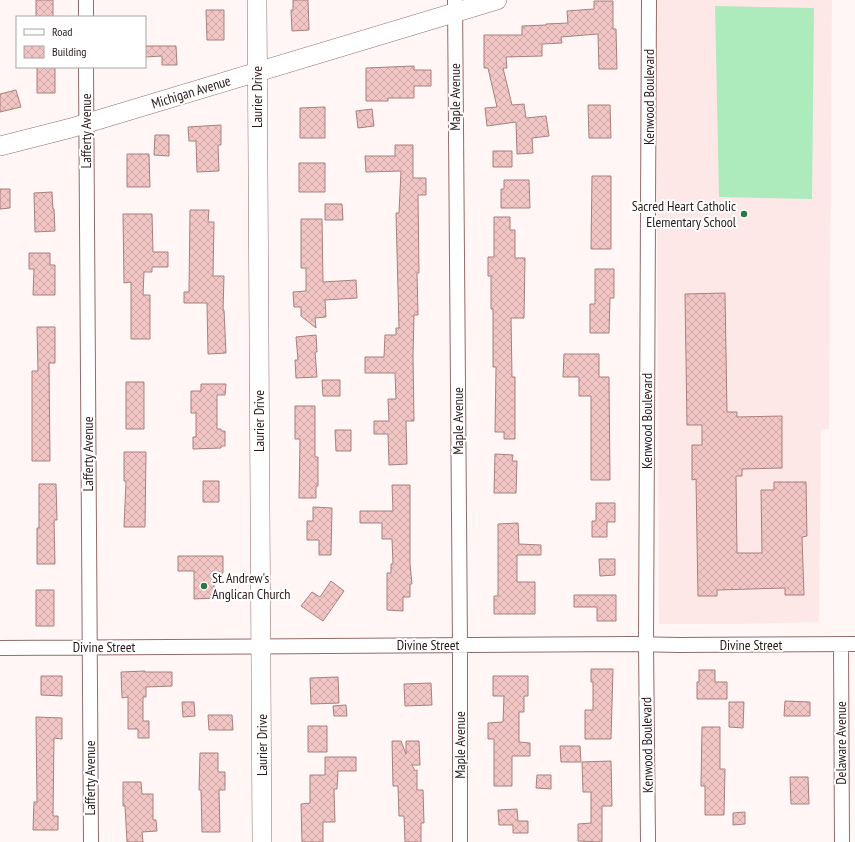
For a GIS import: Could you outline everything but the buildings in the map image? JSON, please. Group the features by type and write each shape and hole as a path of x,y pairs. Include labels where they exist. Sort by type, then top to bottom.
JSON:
{"street":[{"path":"86,0 86,16"},
{"name":"Laurier Drive","path":"257,0 262,842"},
{"name":"Michigan Avenue","path":"0,146 86,123 257,72 455,6 497,0"},
{"name":"Kenwood Boulevard","path":"648,842 646,644 650,0"},
{"name":"Maple Avenue","path":"455,6 460,842"},
{"name":"Lafferty Avenue","path":"86,68 91,842"},
{"name":"Divine Street","path":"0,648 855,644"},
{"name":"Delaware Avenue","path":"841,645 842,842"}],"shaded area":[{"name":"Sacred Heart Catholic Elementary School","path":"656,0 832,0 829,429 821,430 818,622 659,624"}],"green space":[{"path":"715,6 814,8 812,199 719,197"}],"place":[{"name":"Sacred Heart Catholic Elementary School","path":"744,214"},
{"name":"St. Andrew's Anglican Church","path":"204,586"}]}
